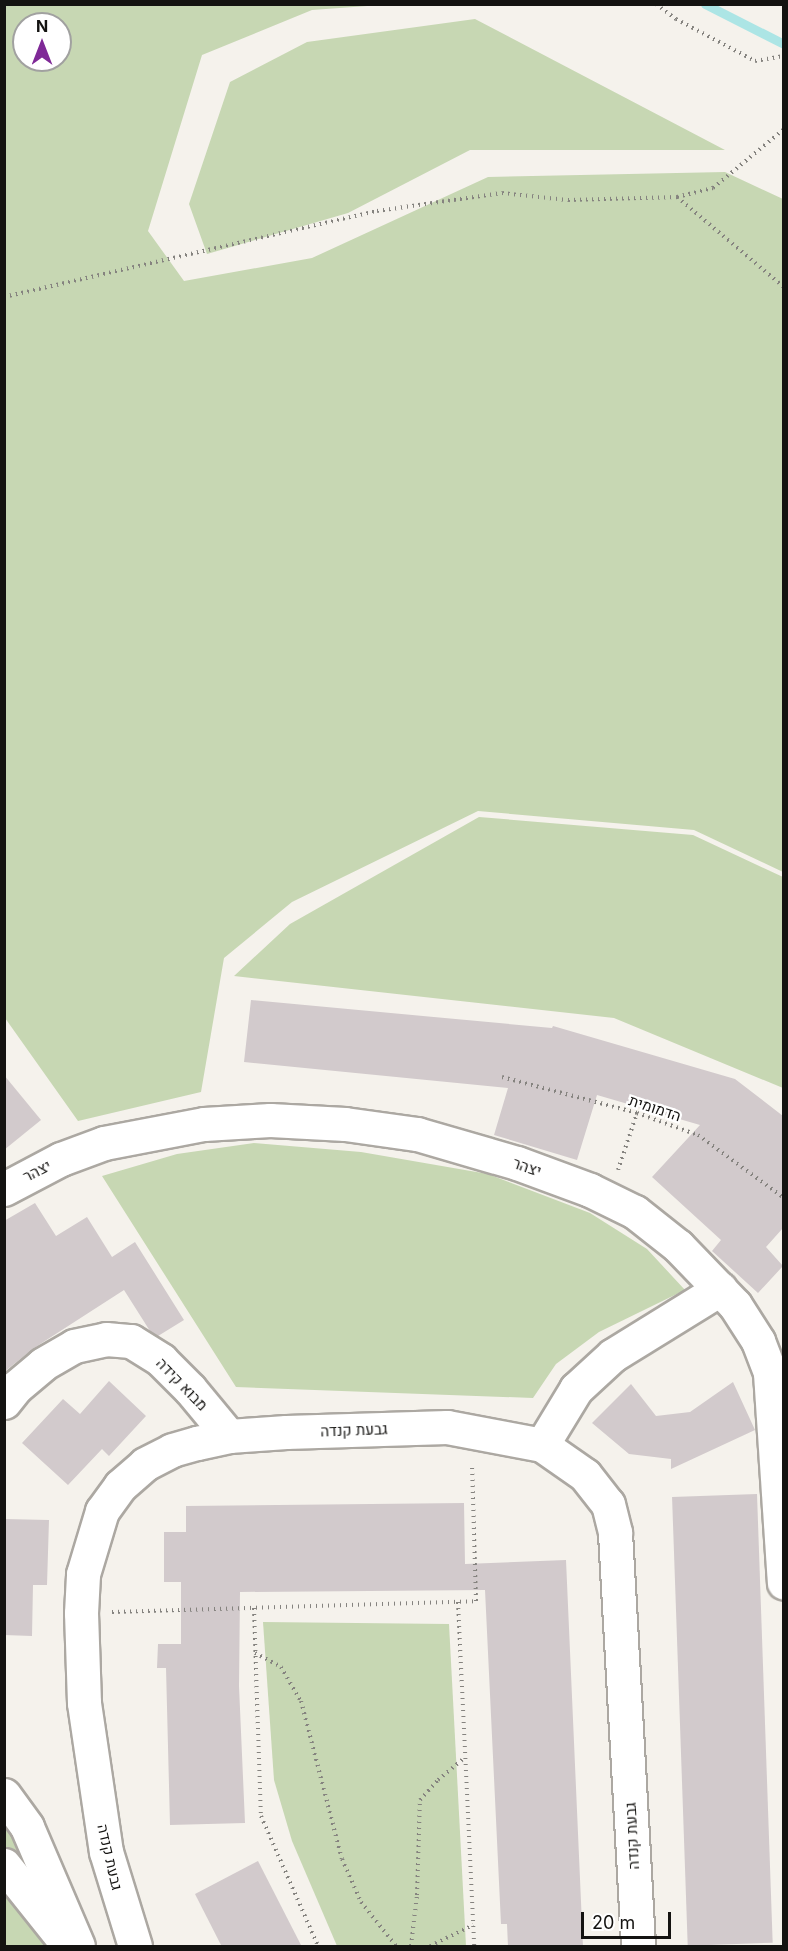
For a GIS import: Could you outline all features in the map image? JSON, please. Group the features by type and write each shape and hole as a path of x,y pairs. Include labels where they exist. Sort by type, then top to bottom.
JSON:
{"street":[{"name":"יצהר","path":"4,1189 61,1158 104,1143 204,1124 270,1120 345,1124 417,1134 517,1163 635,1212 678,1246 720,1289 735,1305 758,1341 770,1373 783,1583"},
{"path":"542,1445 576,1389 612,1355 720,1289"},
{"name":"מבוא קידה","path":"4,1402 16,1387 43,1364 75,1346 106,1339 131,1341 161,1360 190,1389 229,1436"},
{"name":"גבעת קנדה","path":"135,1947 106,1852 84,1703 81,1613 83,1574 102,1511 120,1486 145,1464 172,1450 229,1436 447,1427 542,1445 585,1474 608,1504 615,1533 638,1947"},
{"path":"4,1795 27,1827 78,1947"},
{"path":"4,1865 68,1947"}],"path":[{"path":"656,4 676,19 755,61 783,56"},
{"path":"4,297 377,211 502,193 568,200 677,197 713,188 783,129"},
{"path":"677,197 783,287"},
{"name":"הדמומית","path":"502,1077 638,1113 698,1135 783,1198"},
{"path":"608,1199 638,1113"},
{"path":"81,1613 476,1601 472,1431"},
{"path":"458,1602 474,1947"},
{"path":"254,1608 261,1816 318,1947"},
{"path":"255,1653 281,1667 301,1701 342,1859 361,1902 396,1947"},
{"path":"411,1947 417,1895 420,1800 438,1780 465,1757"},
{"path":"430,1947 438,1940 473,1925"}],"green space":[{"path":"4,5 381,5 312,10 202,55 148,231 184,281 312,258 488,177 725,172 783,199 783,872 694,830 478,811 292,902 224,958 201,1092 78,1121 5,1018"},
{"path":"475,19 725,150 470,150 348,213 207,254 189,204 230,82 307,42"},
{"path":"479,817 693,835 783,877 783,1088 614,1018 234,976 290,924"},
{"path":"254,1143 361,1152 488,1174 590,1213 647,1249 685,1290 599,1332 556,1364 533,1398 236,1387 102,1176 177,1154"},
{"path":"263,1622 449,1624 466,1946 337,1946 292,1841 274,1780"},
{"path":"4,1826 55,1902 93,1946 5,1946"}],"building":[{"path":"251,1000 552,1028 553,1026 735,1079 783,1116 783,1228 766,1247 783,1266 758,1293 712,1251 721,1240 652,1177 700,1125 597,1095 577,1160 494,1135 508,1088 244,1062"},
{"path":"4,1075 41,1120 4,1150"},
{"path":"35,1203 56,1236 87,1217 112,1257 135,1242 184,1320 158,1336 150,1331 124,1290 34,1348 4,1372 4,1221"},
{"path":"109,1381 146,1416 109,1456 102,1449 68,1485 22,1443 63,1399 80,1414"},
{"path":"733,1382 755,1430 671,1469 671,1459 629,1454 592,1423 631,1384 656,1416 690,1412"},
{"path":"757,1494 773,1943 688,1946 672,1497"},
{"path":"464,1503 465,1564 566,1560 583,1947 508,1947 507,1924 501,1924 485,1590 240,1592 239,1686 245,1823 170,1825 166,1668 157,1668 158,1644 181,1644 181,1582 164,1582 164,1532 186,1532 186,1506"},
{"path":"4,1519 49,1520 47,1585 33,1585 32,1636 4,1635"},
{"path":"258,1861 302,1947 222,1947 195,1894"}],"waterway":[{"path":"705,4 784,44"}]}
